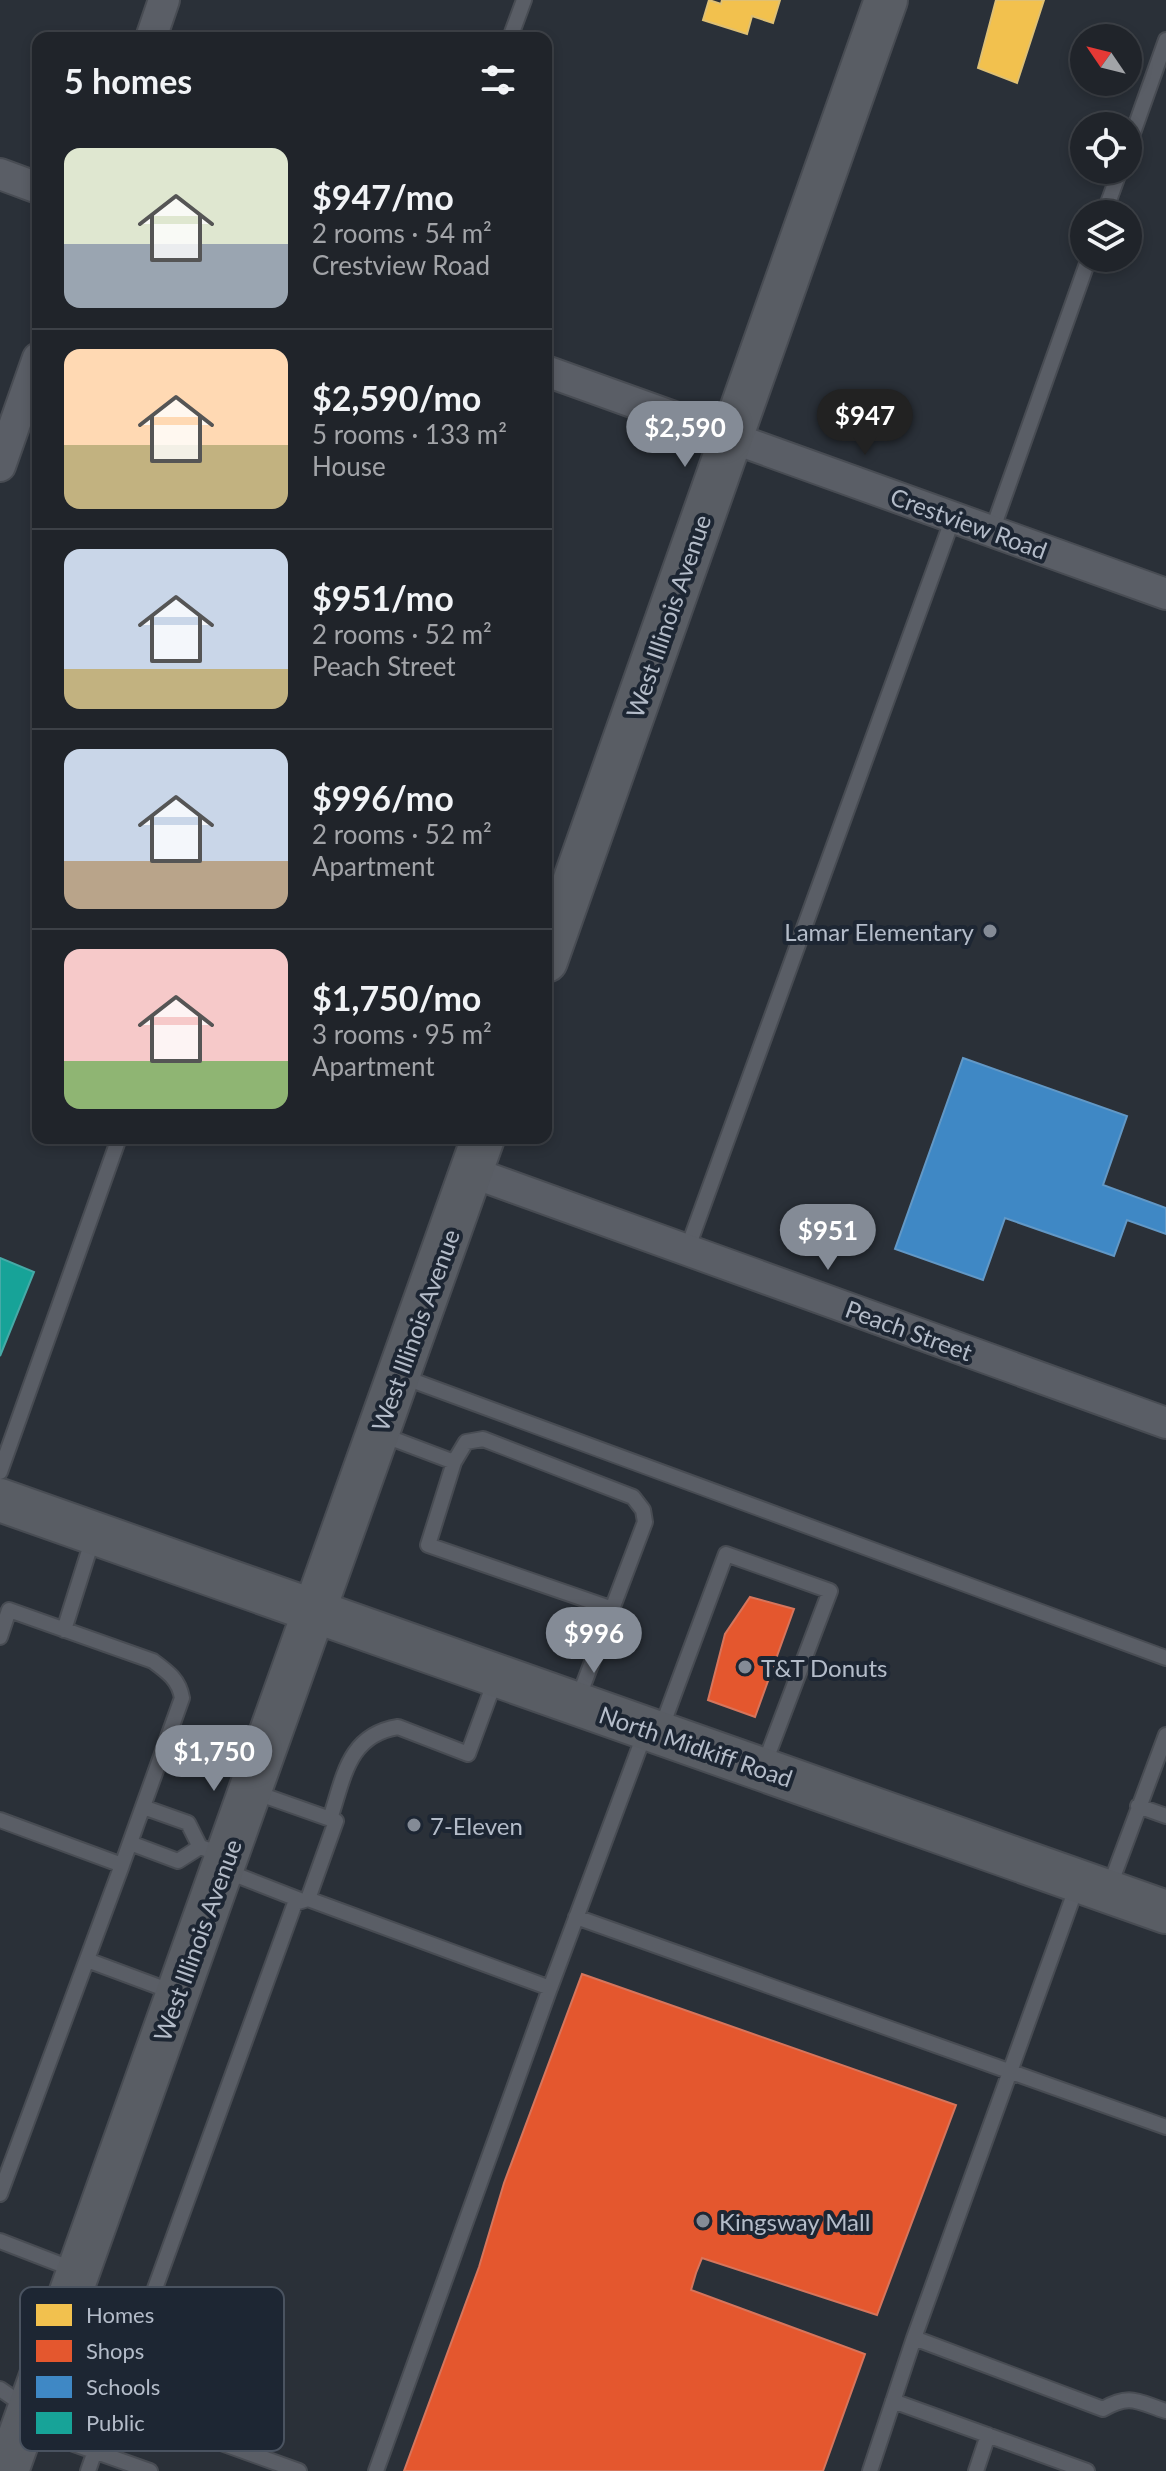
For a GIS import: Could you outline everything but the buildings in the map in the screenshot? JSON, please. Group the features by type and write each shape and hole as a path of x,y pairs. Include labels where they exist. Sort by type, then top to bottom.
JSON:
{"main road":[{"name":"West Illinois Avenue","path":"552,944 886,0"},
{"name":"West Illinois Avenue","path":"72,2287 177,1994 216,1857 250,1790 477,1155"},
{"name":"North Midkiff Road","path":"0,1500 1166,1912"},
{"name":"West Illinois Avenue","path":"7,2471 20,2414"}],"street":[{"path":"153,32 164,0"},
{"path":"0,174 32,186"},
{"name":"Crestview Road","path":"552,373 1166,594"},
{"path":"0,466 32,375"},
{"name":"Peach Street","path":"477,1155 687,1250 1166,1423"}],"lane":[{"path":"512,32 524,0"},
{"path":"1140,112 1166,40"},
{"path":"992,531 1084,272"},
{"path":"687,1250 953,518"},
{"path":"0,1472 117,1144"},
{"path":"398,1375 1166,1658"},
{"path":"378,1433 454,1462"},
{"path":"576,1703 613,1609 645,1522 643,1510 633,1497 483,1439 466,1442 454,1462 428,1545 613,1609"},
{"path":"64,1630 95,1533"},
{"path":"376,2471 576,1917 726,1554 830,1591 762,1769"},
{"path":"0,1637 9,1610 153,1661 170,1673 180,1687 182,1698 0,2194"},
{"path":"330,1819 353,1753 366,1739 398,1727 468,1754 497,1675"},
{"path":"870,2471 914,2338 1010,2073 1093,1886 1138,1806 1166,1735"},
{"path":"156,2287 295,1903 304,1900 336,1821 250,1790"},
{"path":"1138,1806 1166,1816"},
{"path":"143,1807 188,1823 216,1857 304,1900 550,1988"},
{"path":"0,1820 122,1865"},
{"path":"130,1843 178,1861 216,1857"},
{"path":"576,1917 1166,2127"},
{"path":"87,1960 177,1994"},
{"path":"0,2241 79,2271"},
{"path":"914,2338 1103,2409 1119,2399 1130,2399 1166,2411"},
{"path":"893,2401 1087,2471"},
{"path":"976,2471 988,2435"},
{"path":"88,2471 95,2451 150,2471"},
{"path":"243,2451 299,2471"}],"place":[{"name":"Lamar Elementary","path":"990,931"},
{"name":"T&T Donuts","path":"745,1667"},
{"name":"7-Eleven","path":"414,1825"},
{"name":"Kingsway Mall","path":"703,2221"}]}
